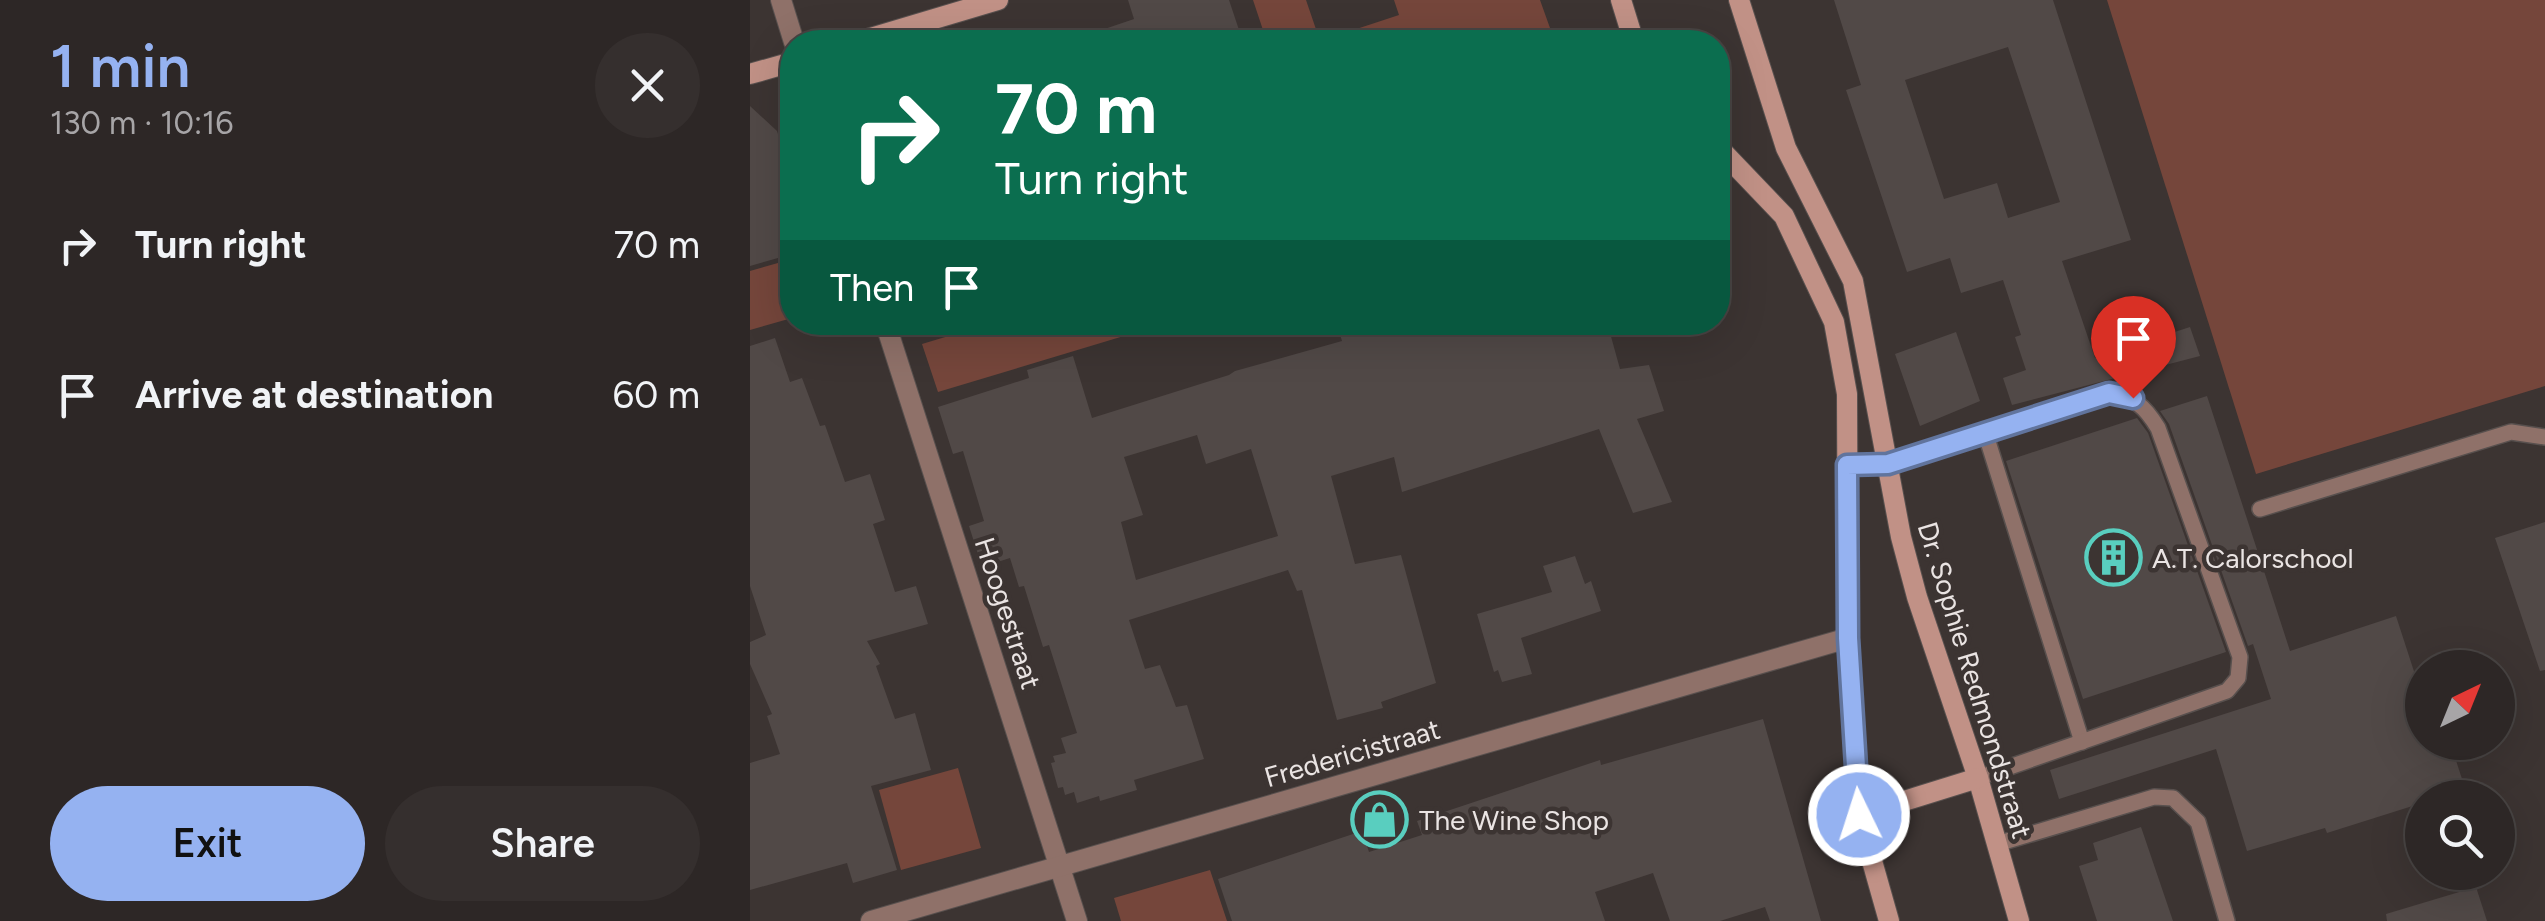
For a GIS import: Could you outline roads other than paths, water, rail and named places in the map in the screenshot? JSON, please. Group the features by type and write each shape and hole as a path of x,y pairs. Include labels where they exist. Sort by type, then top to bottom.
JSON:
{"street":[{"path":"781,0 790,30"},
{"path":"897,30 998,0"},
{"path":"1621,0 1630,30"},
{"name":"Dr. Sophie Redmondstraat","path":"1738,0 1786,148 1853,281 1901,537 2019,921"},
{"path":"750,74 780,65"},
{"path":"1730,160 1784,216 1834,322 1847,394 1848,638 1859,815 1889,921"},
{"name":"Hoogestraat","path":"889,335 1077,921"},
{"path":"1847,465 1888,464"},
{"name":"Fredericistraat","path":"871,921 1848,638"},
{"path":"1859,815 1978,778"}],"lane":[{"path":"1888,464 2109,393 2133,398 2145,406 2158,428 2240,657 2238,678 2227,691 1978,778"},
{"path":"1985,432 2082,742"},
{"path":"2260,509 2511,432 2545,437"},
{"path":"1996,844 2154,797 2173,798 2198,822 2226,921"}],"place":[{"name":"A.T. Calorschool","path":"2113,558"},
{"name":"The Wine Shop","path":"1380,820"}]}
